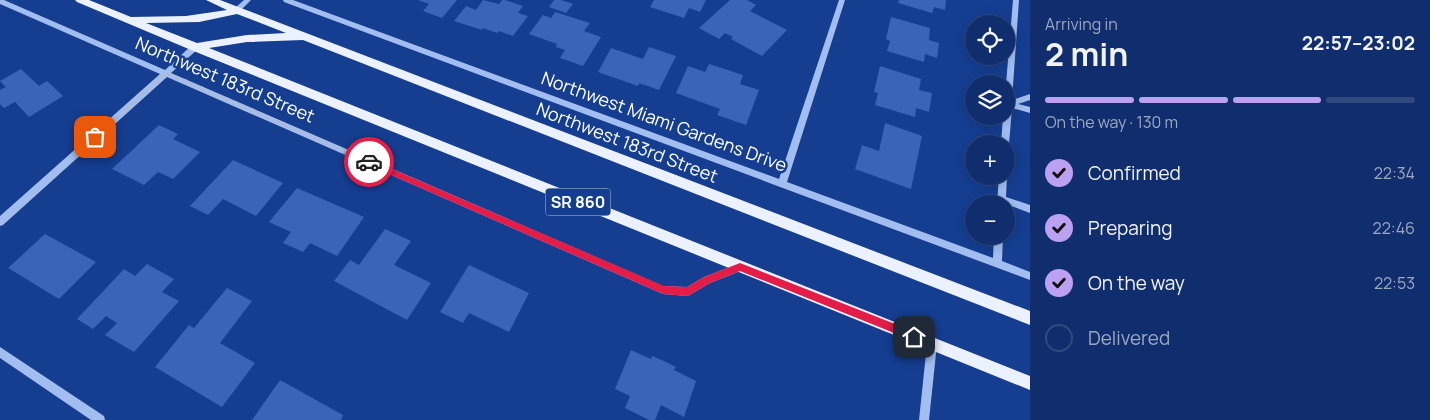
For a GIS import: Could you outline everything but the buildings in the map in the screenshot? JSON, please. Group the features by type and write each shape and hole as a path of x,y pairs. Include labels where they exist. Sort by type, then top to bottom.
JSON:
{"main road":[{"name":"Northwest 183rd Street","path":"80,0 1030,384"},
{"name":"Northwest 183rd Street","path":"211,0 1030,318"},
{"path":"126,19 191,21 219,17 237,10"},
{"path":"195,47 220,41 252,38 311,38"}],"street":[{"path":"237,10 248,0"},
{"name":"Northwest Miami Gardens Drive","path":"286,0 1030,276"},
{"path":"782,184 842,0"},
{"path":"1010,75 1016,0"},
{"name":"Northwest 183rd Street","path":"0,2 663,290 688,292 707,280 740,267"},
{"path":"0,222 195,47"},
{"path":"1015,102 1030,97"},
{"path":"1015,106 1030,110"},
{"path":"996,264 998,245"},
{"path":"924,420 932,344"},
{"path":"0,352 100,420"}],"lane":[{"path":"1015,204 1030,208"}],"way so far":[{"path":"95,137 165,73 369,162"}],"route":[{"path":"369,162 663,290 688,292 707,280 740,267 914,337"}]}
